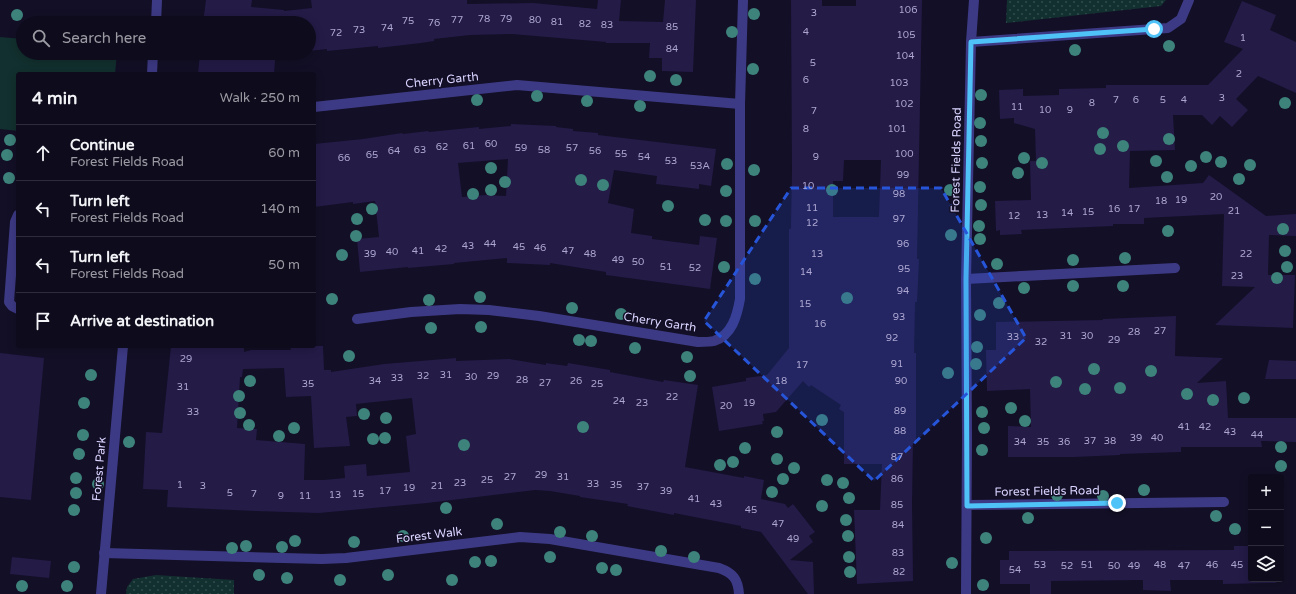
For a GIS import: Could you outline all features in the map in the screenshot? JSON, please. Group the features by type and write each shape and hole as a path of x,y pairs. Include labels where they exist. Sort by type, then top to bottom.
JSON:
{"street":[{"path":"156,16 157,0"},
{"name":"Cherry Garth","path":"357,319 411,312 460,309 489,310 539,316 698,342 714,341 724,335 732,325 738,313 740,299 740,104 743,0"},
{"name":"Forest Fields Road","path":"966,594 966,279 971,42 974,0"},
{"path":"971,42 1168,28 1181,20 1189,0"},
{"path":"152,72 153,60"},
{"name":"Cherry Garth","path":"316,107 517,85 740,104"},
{"path":"16,220 9,302 12,306 16,307"},
{"path":"966,279 1175,268"},
{"name":"Forest Park","path":"101,594 123,348"},
{"name":"Forest Fields Road","path":"967,506 1224,502"},
{"name":"Forest Walk","path":"104,553 329,559 370,556 520,537 550,539 719,568 732,575 737,582 739,594"}],"highlighted area":[{"path":"791,188 941,188 1026,338 874,481 704,321"}],"green space":[{"path":"1007,0 1166,0 1161,6 1006,23"},
{"path":"0,37 16,38 16,60 116,60 115,72 16,72 16,131 0,129"},
{"path":"156,575 234,580 234,594 126,594 127,587 133,579"}],"building":[{"path":"206,0 252,0 251,7 284,11 312,8 311,0 467,0 467,4 533,3 597,9 598,0 621,0 619,21 663,22 665,0 696,0 693,72 662,71 662,58 649,58 650,43 606,43 512,34 470,35 378,48 378,46 327,51 327,49 316,50 316,16 204,16"},
{"path":"791,0 822,0 822,6 856,6 856,0 922,0 917,259 919,259 917,302 915,302 914,353 916,353 916,441 913,441 913,581 857,584 854,510 880,510 882,464 844,464 844,412 839,409 841,405 811,385 809,387 803,381 776,412 763,414 763,424 719,431 712,387 746,381 746,378 767,375 789,348 789,229 791,229","holes":["844,160 881,160 879,217 833,217 833,181 843,181"]},
{"path":"1242,1 1276,15 1270,30 1296,42 1296,93 1258,76 1236,99 1248,110 1232,127 1220,116 1212,125 1202,115 1173,115 1175,150 1130,151 1129,188 1203,183 1209,175 1266,216 1296,214 1296,236 1269,235 1268,275 1295,275 1293,328 1215,325 1255,287 1222,286 1224,214 1144,218 1144,224 1113,224 1113,226 1021,230 1022,234 1000,235 1000,230 996,231 995,201 1031,200 1030,161 1036,161 1035,129 1014,123 1014,118 1000,119 999,90 1023,89 1023,96 1059,95 1059,89 1106,88 1106,85 1208,85 1243,49 1224,42"},
{"path":"199,60 275,60 274,72 198,72"},
{"path":"511,124 556,126 573,129 573,131 598,133 598,135 716,149 711,186 699,184 699,189 656,184 657,176 614,170 608,203 634,209 631,233 652,236 652,239 699,245 700,236 717,238 710,289 606,275 606,272 550,263 550,265 507,263 507,258 360,272 357,239 379,237 375,201 316,207 316,144 402,133 479,127 479,129 511,126","holes":["508,159 506,196 486,195 462,197 458,163"]},
{"path":"1176,316 1175,356 1223,358 1197,383 1226,381 1228,418 1296,418 1296,442 1261,441 1262,447 1181,447 1181,452 1074,457 1008,457 1008,426 1031,427 1030,389 987,391 986,350 996,350 996,322 1103,320"},
{"path":"316,346 323,346 324,370 331,370 331,372 384,364 456,358 456,361 509,359 546,365 546,363 567,366 568,363 610,370 610,372 663,382 664,380 698,385 685,467 744,478 744,476 764,480 761,499 785,504 788,508 793,504 815,532 809,536 813,542 790,560 813,562 814,594 808,594 761,532 741,528 741,526 674,513 674,515 627,506 628,504 550,491 535,490 427,503 319,513 167,507 168,490 143,489 146,432 162,433 171,348 244,348 244,352 251,350 291,350 290,348 316,348","holes":["284,368 286,397 311,396 314,448 350,446 346,417 357,416 356,404 412,398 416,434 406,436 410,472 367,476 366,464 344,466 345,478 304,480 305,444 256,440 257,429 237,428 240,377 242,377 243,369"]},
{"path":"0,353 44,358 31,500 0,497"},
{"path":"1269,360 1296,361 1296,379 1265,379"},
{"path":"1234,546 1248,546 1248,582 1276,583 1223,584 1223,580 1170,580 1171,591 1143,590 1143,580 1051,581 1051,594 1030,594 1030,584 1000,584 1000,560 1009,560 1009,551 1234,550"},
{"path":"12,557 51,561 49,578 10,574"}],"route":[{"path":"1117,503 967,506 966,279 971,42 1154,29"}]}
